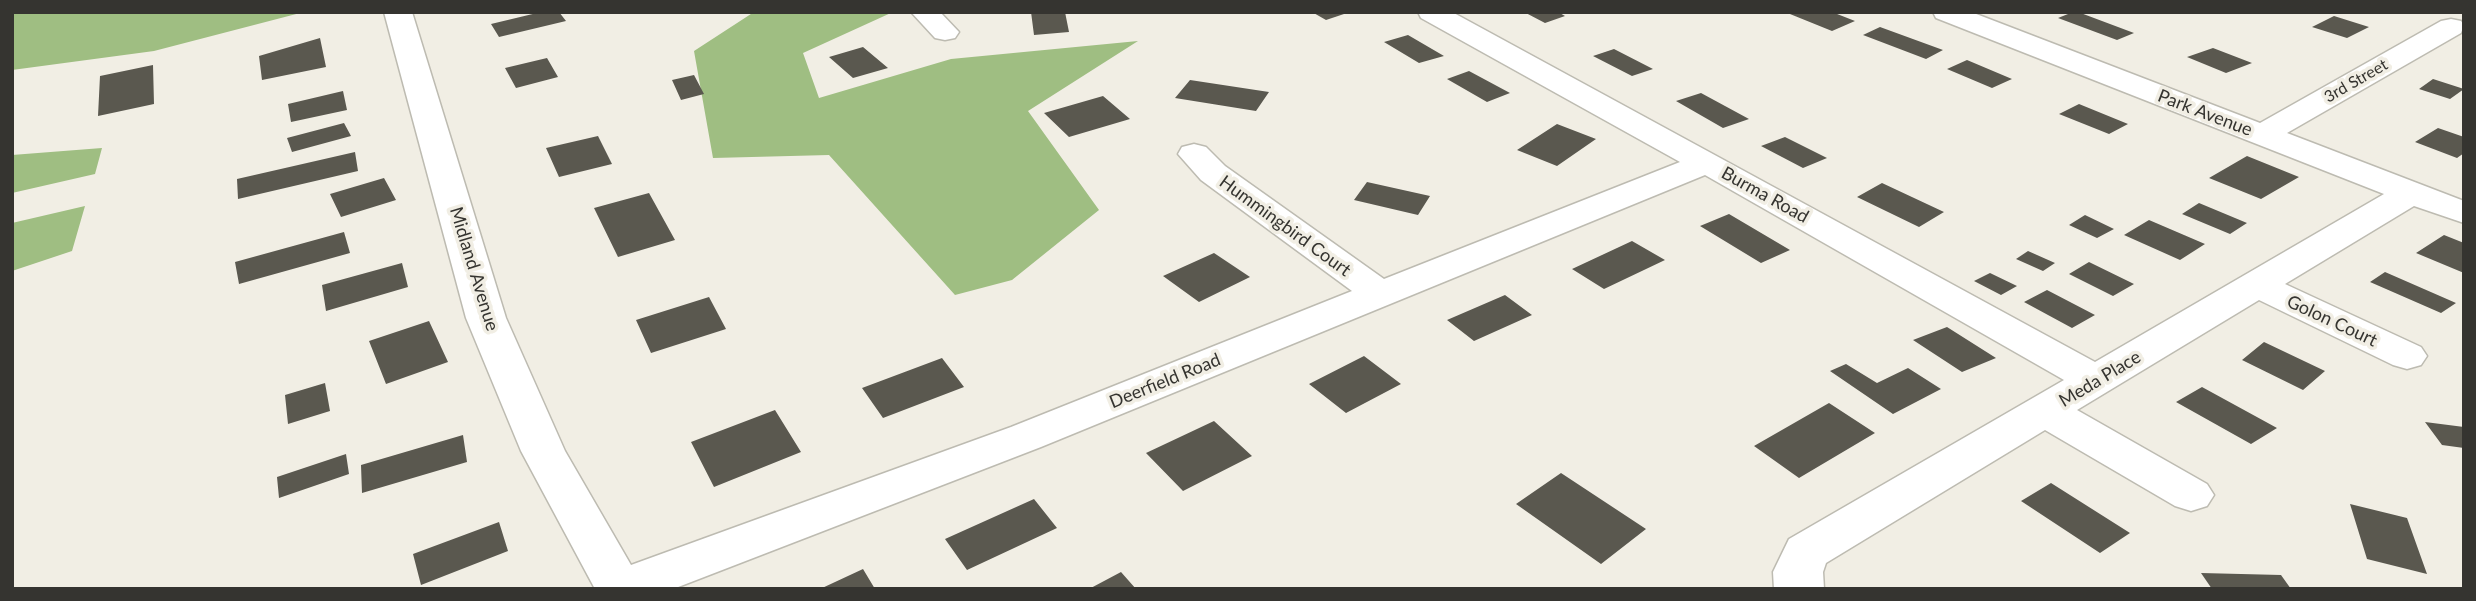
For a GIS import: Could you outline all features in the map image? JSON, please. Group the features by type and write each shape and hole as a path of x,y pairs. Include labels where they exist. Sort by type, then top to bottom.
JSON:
{"street":[{"path":"924,12 944,32"},
{"name":"Burma Road","path":"1431,12 2097,381"},
{"name":"Park Avenue","path":"1946,12 2464,213"},
{"name":"Midland Avenue","path":"409,14 417,72 486,318 543,452 620,589"},
{"name":"3rd Street","path":"2261,135 2451,27"},
{"name":"Hummingbird Court","path":"1194,154 1213,173 1380,294"},
{"name":"Deerfield Road","path":"620,589 1026,437 1706,163"},
{"name":"Meda Place","path":"1798,580 1805,552 2097,381 2411,192"},
{"name":"Golon Court","path":"2257,285 2407,356"},
{"path":"2046,411 2191,495"}],"green space":[{"path":"12,12 304,12 154,51 12,70"},
{"path":"754,12 893,12 803,53 819,98 951,59 1138,41 1028,111 1099,210 1012,280 955,295 829,155 713,158 694,51"},
{"path":"102,148 95,174 12,193 12,155"},
{"path":"85,206 72,251 12,271 12,223"}],"building":[{"path":"541,12 559,12 566,21 499,37 491,24"},
{"path":"1031,12 1065,12 1069,32 1034,35"},
{"path":"1312,12 1347,12 1347,13 1326,20"},
{"path":"1524,12 1558,12 1565,16 1545,23"},
{"path":"1785,12 1832,12 1855,21 1832,31"},
{"path":"2073,12 2134,33 2117,40 2058,18"},
{"path":"2334,16 2369,27 2347,38 2312,27"},
{"path":"1880,27 1943,50 1926,59 1863,35"},
{"path":"1408,35 1444,56 1419,63 1384,42"},
{"path":"320,38 326,67 262,80 259,56"},
{"path":"863,47 888,68 853,78 829,57"},
{"path":"2213,48 2252,63 2226,73 2187,57"},
{"path":"1614,49 1653,69 1632,76 1593,56"},
{"path":"547,58 558,77 516,88 505,68"},
{"path":"1967,60 2012,79 1992,88 1947,69"},
{"path":"153,65 154,104 98,116 100,76"},
{"path":"1469,71 1510,93 1487,102 1447,79"},
{"path":"694,75 704,94 681,100 672,80"},
{"path":"2433,79 2464,89 2450,99 2419,89"},
{"path":"1190,80 1269,92 1256,111 1175,98"},
{"path":"343,91 347,110 291,122 288,104"},
{"path":"1701,93 1749,119 1723,128 1676,101"},
{"path":"1103,96 1130,119 1069,137 1044,113"},
{"path":"2079,104 2128,124 2109,134 2059,114"},
{"path":"344,123 351,136 292,152 287,138"},
{"path":"1557,124 1596,139 1557,166 1517,150"},
{"path":"2438,128 2464,137 2464,153 2457,158 2415,142"},
{"path":"598,136 612,164 559,177 546,148"},
{"path":"1785,137 1827,158 1803,168 1761,146"},
{"path":"355,152 358,171 238,199 237,179"},
{"path":"2247,156 2299,177 2261,199 2209,178"},
{"path":"384,178 396,200 341,217 330,194"},
{"path":"1367,182 1430,196 1418,215 1354,200"},
{"path":"1882,183 1944,212 1919,227 1857,197"},
{"path":"649,193 675,240 618,257 594,208"},
{"path":"2199,203 2247,223 2230,234 2182,214"},
{"path":"1729,214 1790,250 1761,263 1700,226"},
{"path":"2085,215 2114,229 2097,238 2069,225"},
{"path":"2149,220 2205,244 2180,260 2124,235"},
{"path":"344,232 350,253 239,284 235,262"},
{"path":"2444,235 2464,243 2464,273 2416,253"},
{"path":"1632,241 1665,260 1604,289 1572,269"},
{"path":"2028,251 2055,263 2043,271 2016,259"},
{"path":"1214,253 1250,277 1199,302 1163,276"},
{"path":"2089,262 2134,284 2113,296 2069,274"},
{"path":"402,263 408,287 326,311 322,285"},
{"path":"2385,272 2456,303 2441,313 2370,282"},
{"path":"1990,273 2017,286 2001,295 1974,281"},
{"path":"2047,290 2095,315 2072,328 2024,302"},
{"path":"1505,295 1532,315 1474,341 1447,320"},
{"path":"709,297 726,329 651,353 636,320"},
{"path":"429,321 448,362 386,384 369,341"},
{"path":"1947,327 1996,358 1962,372 1913,340"},
{"path":"2264,342 2325,371 2303,390 2242,360"},
{"path":"1364,356 1401,384 1346,413 1309,384"},
{"path":"942,358 964,387 883,418 862,388"},
{"path":"1846,364 1877,383 1908,368 1941,389 1893,414 1830,371"},
{"path":"325,383 330,411 288,424 285,395"},
{"path":"2202,387 2277,428 2251,444 2176,402"},
{"path":"1829,403 1875,433 1799,478 1754,446"},
{"path":"775,410 801,452 714,487 691,442"},
{"path":"1214,421 1252,456 1183,491 1146,453"},
{"path":"2425,422 2464,427 2464,448 2442,445"},
{"path":"463,435 467,462 362,493 361,465"},
{"path":"346,454 349,474 279,498 277,477"},
{"path":"1561,473 1646,529 1601,564 1516,504"},
{"path":"2051,483 2130,533 2100,553 2021,501"},
{"path":"1034,499 1057,528 967,570 945,539"},
{"path":"2350,504 2407,518 2427,574 2367,559"},
{"path":"499,522 508,551 421,585 413,554"},
{"path":"863,569 875,589 820,589"},
{"path":"1121,572 1136,589 1089,589"},
{"path":"2201,573 2281,575 2291,589 2212,589"}]}
